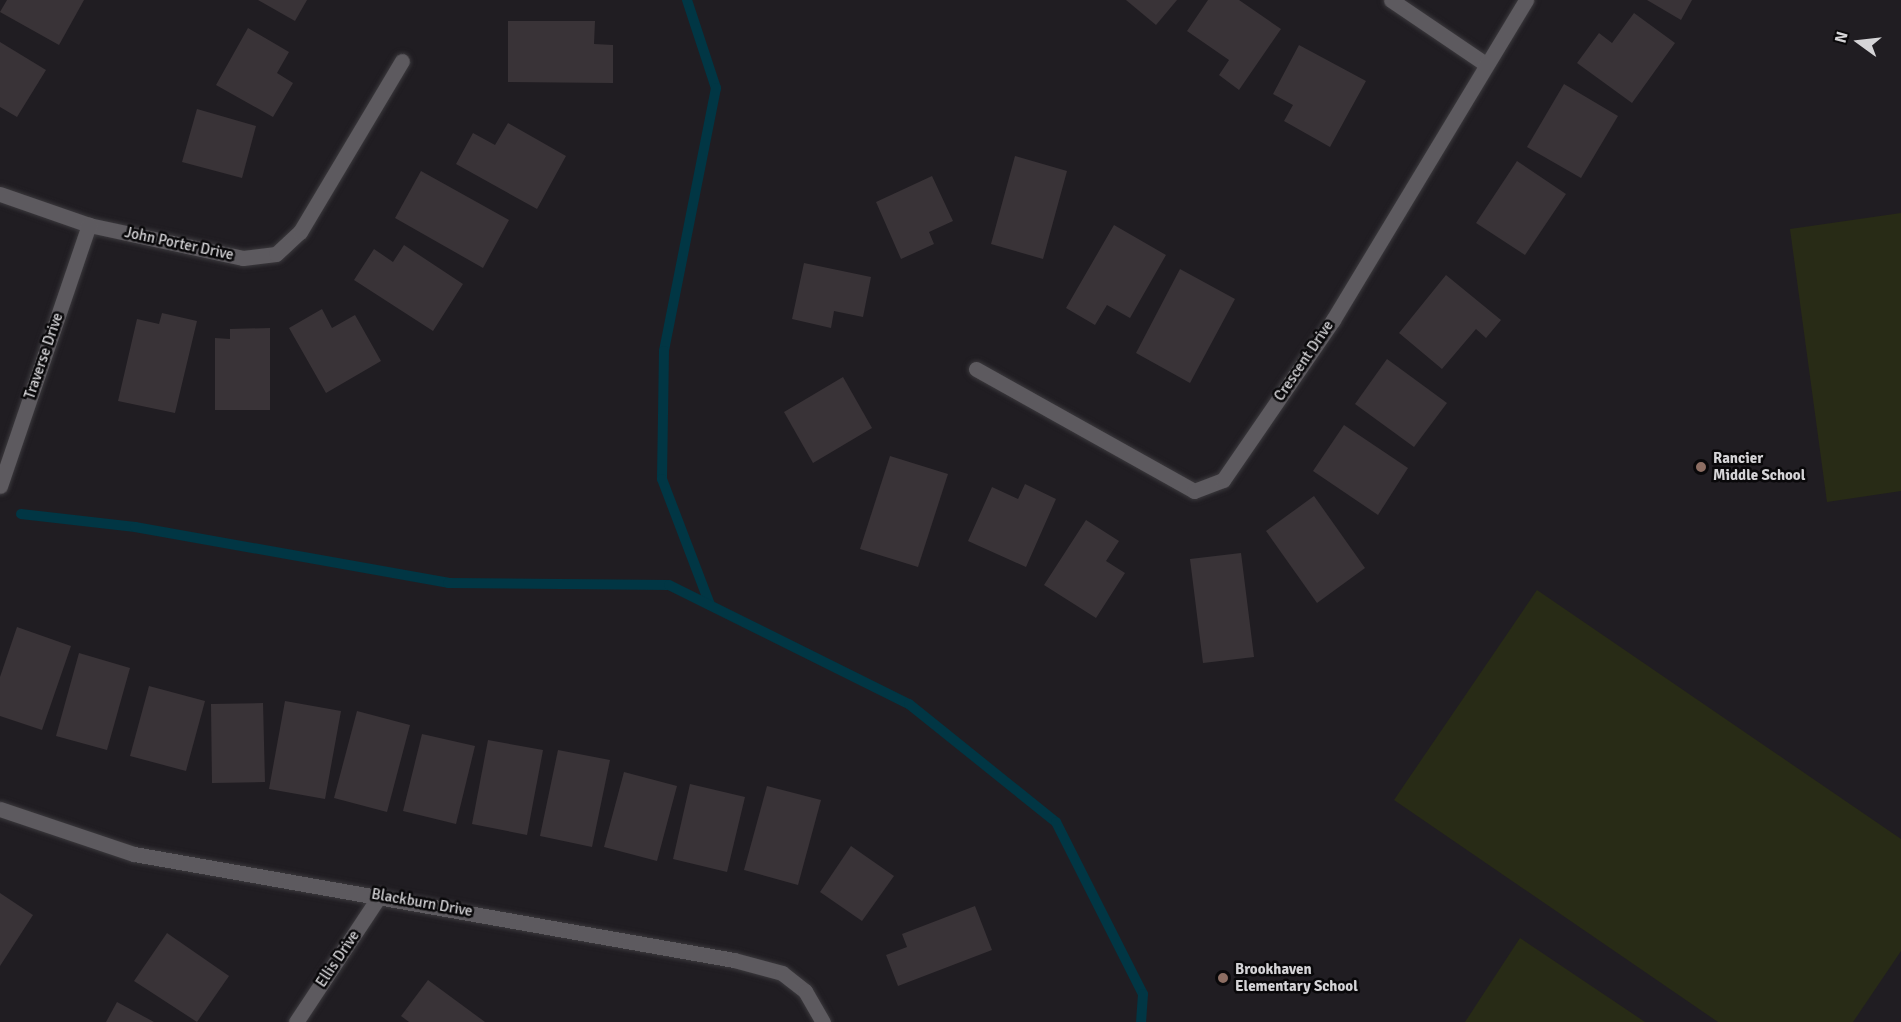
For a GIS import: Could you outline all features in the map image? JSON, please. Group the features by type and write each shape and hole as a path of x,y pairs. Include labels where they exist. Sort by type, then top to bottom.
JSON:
{"street":[{"path":"1390,0 1484,63"},
{"name":"Crescent Drive","path":"976,369 1194,491 1223,480 1332,320 1484,63 1526,0"},
{"name":"John Porter Drive","path":"0,194 89,225 243,258 276,254 300,232 402,61"},
{"name":"Traverse Drive","path":"0,486 89,225"},
{"name":"Blackburn Drive","path":"0,809 134,854 722,957 782,973 805,991 823,1022"},
{"name":"Ellis Drive","path":"296,1022 380,896"}],"green space":[{"path":"1901,213 1901,491 1827,502 1790,229"},
{"path":"1537,590 1901,839 1901,951 1853,1022 1718,1022 1394,800"},
{"path":"1520,938 1645,1022 1465,1022"}],"building":[{"path":"7,0 84,0 59,45 0,12"},
{"path":"258,0 307,0 295,21"},
{"path":"1126,0 1177,0 1156,25"},
{"path":"1208,0 1239,0 1281,29 1239,90 1219,75 1229,60 1187,31"},
{"path":"1647,0 1692,0 1681,20"},
{"path":"1634,13 1675,43 1632,103 1577,63 1599,33 1612,43"},
{"path":"508,21 595,21 594,44 613,45 613,83 508,82"},
{"path":"248,28 289,52 277,73 293,83 273,117 216,85"},
{"path":"0,42 46,70 17,117 0,107"},
{"path":"1299,45 1366,81 1330,147 1284,121 1293,105 1273,94"},
{"path":"1564,84 1618,116 1581,178 1527,147"},
{"path":"197,109 256,126 242,178 182,162"},
{"path":"508,123 566,156 537,209 456,164 473,133 495,145"},
{"path":"1015,156 1067,171 1043,259 991,244"},
{"path":"1517,161 1566,194 1525,255 1476,223"},
{"path":"421,171 509,220 483,268 395,218"},
{"path":"932,176 953,221 929,232 934,244 901,259 876,202"},
{"path":"1114,225 1166,255 1130,318 1107,305 1095,325 1066,308"},
{"path":"404,245 463,284 433,331 354,280 374,249 393,262"},
{"path":"804,263 871,277 863,317 834,311 831,328 792,319"},
{"path":"1180,269 1235,299 1190,383 1136,353"},
{"path":"1446,275 1501,320 1486,338 1476,329 1442,369 1399,333"},
{"path":"322,309 332,328 355,315 381,361 326,393 289,328"},
{"path":"162,313 197,321 175,413 118,401 137,319 159,324"},
{"path":"270,328 270,410 215,410 215,338 230,339 230,329"},
{"path":"1387,359 1447,403 1414,447 1355,404"},
{"path":"843,377 872,428 813,463 784,412"},
{"path":"1344,425 1408,468 1378,515 1313,471"},
{"path":"890,456 948,474 918,567 860,549"},
{"path":"1025,484 1056,499 1026,567 968,541 992,487 1018,499"},
{"path":"1314,496 1365,568 1317,603 1266,531"},
{"path":"1086,520 1119,541 1106,561 1125,573 1096,618 1044,585"},
{"path":"1241,553 1254,657 1203,663 1190,559"},
{"path":"17,627 71,646 42,730 0,716 0,677"},
{"path":"79,653 130,668 107,750 56,736"},
{"path":"149,686 205,701 186,771 130,756"},
{"path":"285,701 341,711 325,799 269,789"},
{"path":"263,703 265,782 212,783 211,704"},
{"path":"357,711 410,725 387,812 334,798"},
{"path":"422,734 475,746 456,824 403,811"},
{"path":"488,740 543,750 527,835 472,824"},
{"path":"558,750 610,760 592,847 540,836"},
{"path":"624,772 677,786 657,861 604,847"},
{"path":"690,784 745,797 727,872 673,859"},
{"path":"767,786 821,800 798,885 744,870"},
{"path":"851,846 894,876 862,921 820,892"},
{"path":"0,893 33,915 0,966"},
{"path":"975,906 992,950 898,986 886,955 907,947 902,934"},
{"path":"167,933 229,976 197,1022 134,981"},
{"path":"428,980 485,1022 409,1022 401,1016"},
{"path":"117,1002 154,1022 106,1022"}],"waterway":[{"path":"687,0 716,88 664,351 662,479 710,605"},
{"path":"21,514 135,527 448,583 669,585 909,704 1056,822 1143,994 1141,1022"}],"place":[{"name":"Rancier Middle School","path":"1701,467"},
{"name":"Brookhaven Elementary School","path":"1223,978"}]}
